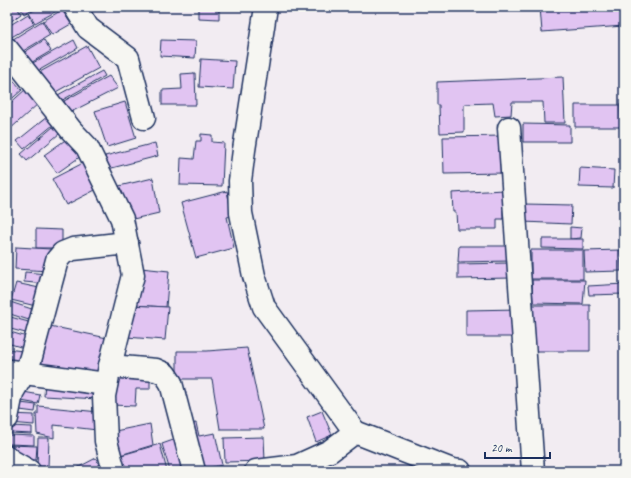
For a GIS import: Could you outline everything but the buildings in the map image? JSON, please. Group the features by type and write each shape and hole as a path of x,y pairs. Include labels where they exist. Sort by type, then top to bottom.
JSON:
{"street":[{"path":"75,7 88,28 128,58 144,118"},
{"path":"266,7 240,182 241,213 254,276 264,307 355,432 452,470 460,471"},
{"path":"7,49 66,124 87,147 122,219 132,275 104,396 106,441 114,471"},
{"path":"509,128 533,471"},
{"path":"7,418 15,372 31,357 57,260 63,252 127,243"},
{"path":"15,372 108,375 156,370 165,374 171,383 194,471"},
{"path":"256,471 297,466 330,450 355,432"},
{"path":"7,457 29,471"}]}
